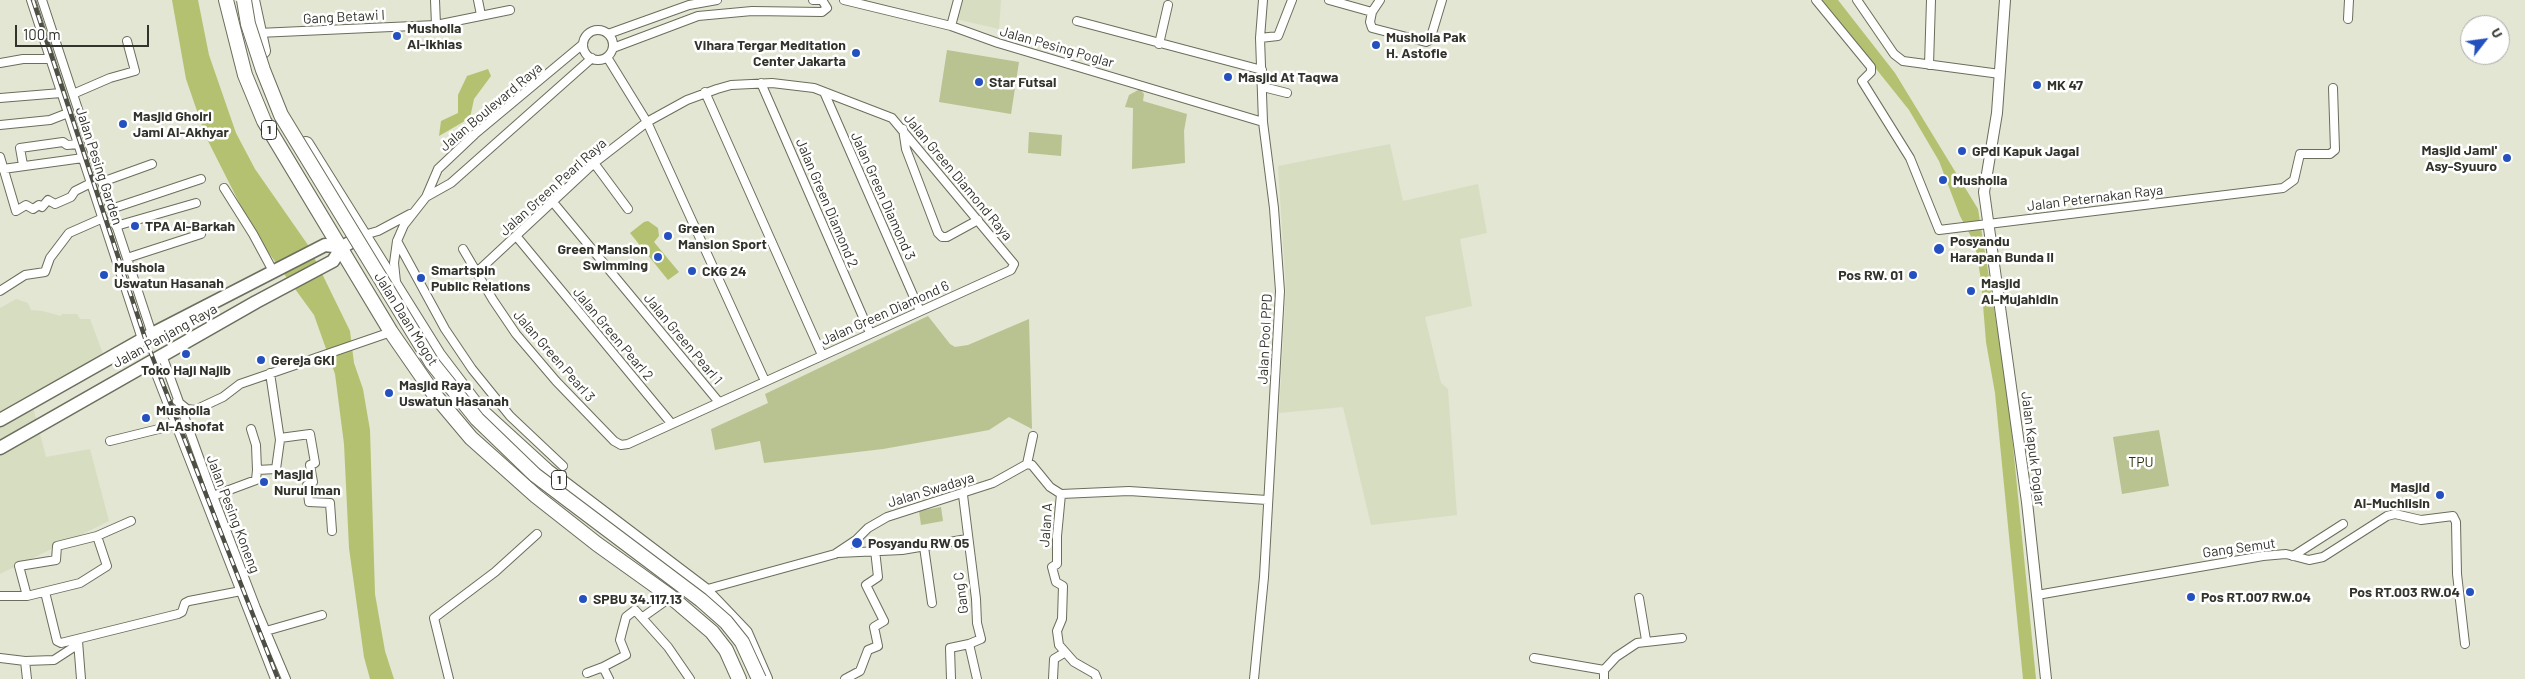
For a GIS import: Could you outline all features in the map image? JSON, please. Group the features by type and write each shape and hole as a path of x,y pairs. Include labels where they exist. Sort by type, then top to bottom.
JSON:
{"highway":[{"name":"Jalan Daan Mogot","path":"226,0 245,76 264,121 342,247 391,332 446,409 461,427 536,496 597,544 671,597 712,632 726,650 739,679"},
{"name":"Jalan Daan Mogot","path":"237,0 242,25 268,102 304,167 428,366 471,421 533,480 710,616 733,644 751,679"},
{"name":"Jalan Daan Mogot","path":"244,0 248,24 263,70 282,115 432,363 477,419 535,475 702,600 726,622 742,642 759,679"},
{"name":"Jalan Daan Mogot","path":"252,0 258,33 269,74 284,108 438,355 465,392 480,409 547,470 704,590 745,633 765,679"},
{"path":"352,265 355,252 364,235"},
{"path":"446,409 453,410 461,406 465,392"},
{"path":"461,427 461,418 464,412 471,408 480,409"}],"main road":[{"path":"342,247 364,235"},
{"name":"Jalan Panjang Raya","path":"0,420 147,337 325,245 342,247 333,262 156,358 0,448"},
{"path":"147,337 156,358"}],"street":[{"name":"Jalan Pesing Garden","path":"30,0 103,218 147,337"},
{"path":"42,0 127,258 147,337"},
{"path":"435,0 436,25"},
{"path":"478,0 481,15"},
{"path":"608,34 690,5 718,0"},
{"path":"612,48 698,16 752,11 822,12 827,8 822,0 813,0"},
{"name":"Jalan Pesing Poglar","path":"844,0 951,26 998,43 1263,122"},
{"path":"951,26 958,0"},
{"name":"Jalan Pool PPD","path":"1254,679 1264,577 1280,290 1274,208 1263,122 1260,38 1262,0"},
{"path":"1260,38 1278,36 1292,0"},
{"path":"1329,0 1372,12"},
{"path":"1380,0 1372,12 1370,22 1372,28 1428,42 1442,0"},
{"name":"Jalan Peternakan Raya","path":"1816,0 1871,67 1871,72 1862,81 1910,158 1940,230 2283,188 2294,180 2300,154 2330,154 2335,150 2333,88"},
{"path":"1857,0 1899,59 1929,65 2000,74"},
{"path":"1929,65 1931,0"},
{"name":"Jalan Kapuk Poglar","path":"2005,0 1997,113 1984,184 1985,224 2037,595 2046,679"},
{"path":"2348,19 2349,0"},
{"path":"1159,44 1168,5"},
{"name":"Gang Betawi I","path":"258,33 436,25 510,10"},
{"path":"1077,21 1262,70"},
{"path":"593,30 601,30 608,34 612,41 612,48 607,57 600,60 592,58 585,53 583,44 587,35 593,30"},
{"path":"73,94 110,78 135,71 127,41"},
{"name":"Jalan Boulevard Raya","path":"396,285 394,263 397,242 404,225 426,196 438,168 583,44"},
{"path":"607,57 647,122 765,381"},
{"name":"Jalan Boulevard Raya","path":"426,196 451,183 592,58"},
{"path":"0,63 23,59 50,60"},
{"name":"Jalan Green Diamond Raya","path":"647,122 705,92 731,85 761,83 793,84 824,92 887,115 902,129 1013,261 1014,267"},
{"name":"Jalan Green Diamond 2","path":"761,83 870,333"},
{"path":"1263,87 1287,93"},
{"path":"705,92 822,355"},
{"name":"Jalan Green Diamond 3","path":"824,92 920,311"},
{"path":"0,98 61,93"},
{"path":"0,125 50,120 68,113"},
{"name":"Jalan Green Pearl Raya","path":"477,272 517,237 552,201 594,163 647,122"},
{"path":"902,129 906,149 938,233 942,237 947,237 978,220"},
{"path":"22,165 20,148 62,142 67,146 78,144"},
{"path":"0,157 16,211 26,205 33,209 39,205 42,207 48,200 54,204 72,197 74,192 91,183"},
{"path":"3,169 83,158"},
{"path":"594,163 628,209"},
{"path":"102,182 152,164"},
{"path":"111,209 200,179"},
{"path":"224,188 275,271"},
{"name":"Jalan Green Pearl 1","path":"552,201 718,401"},
{"path":"116,226 196,202"},
{"name":"Jalan Boulevard Raya","path":"364,235 399,221 414,211"},
{"path":"0,291 25,275 45,272 50,258 69,233 103,218"},
{"path":"127,258 201,234"},
{"name":"Jalan Green Pearl 2","path":"517,237 671,423"},
{"path":"397,242 445,329 472,369 510,416 563,466"},
{"name":"Jalan Green Pearl 3","path":"463,249 516,334 556,381 614,441 621,445"},
{"name":"Jalan Green Diamond 6","path":"621,445 628,444 718,401 1014,267"},
{"path":"177,401 187,409 195,410 223,397 240,384 391,332"},
{"path":"156,358 175,425 275,679"},
{"name":"Jalan Pesing Koneng","path":"156,358 177,401 212,496 286,679"},
{"path":"257,470 276,468 280,438 270,373"},
{"path":"110,442 175,425"},
{"path":"212,496 256,480 257,451 251,429"},
{"path":"280,438 310,434 315,463 310,465 313,481 307,485 309,502 330,503 332,531"},
{"path":"1033,436 1027,464 1032,465 1050,487 1061,494 1129,491 1267,500"},
{"path":"547,470 556,459"},
{"name":"Jalan Swadaya","path":"704,590 835,554 856,540 868,528 887,517 963,495 1000,481 1027,464"},
{"name":"Jalan A","path":"1061,494 1057,536 1057,564 1052,568 1056,582 1063,585 1062,619 1057,631 1059,645 1064,653"},
{"name":"Gang C","path":"963,495 976,599 977,624 981,639 969,644"},
{"name":"Gang Semut","path":"2037,595 2263,556 2293,556 2309,560 2323,557 2386,516 2395,514 2421,520 2453,516 2456,522 2457,574 2465,644"},
{"path":"27,596 18,566 56,560 57,546 97,536 131,521"},
{"path":"2293,556 2343,524"},
{"path":"449,679 434,618 495,572 537,534"},
{"path":"0,596 27,596 76,585 107,566 97,536"},
{"path":"835,554 924,548 967,539"},
{"path":"924,548 932,602"},
{"path":"844,679 860,675 868,650 878,646 874,626 884,622 866,585 878,577 875,550"},
{"path":"45,592 57,641 61,643 78,642 178,614 182,612 186,603 190,601 240,591"},
{"path":"643,617 671,597"},
{"path":"1639,598 1646,640"},
{"path":"587,673 604,667 626,655 620,640 626,617 630,612 636,610 690,679"},
{"path":"266,631 322,615"},
{"path":"1604,679 1604,670 1622,652 1646,640 1682,638"},
{"path":"0,658 25,661 54,660 78,642"},
{"path":"78,642 81,679"},
{"path":"951,679 950,648 969,644 977,679"},
{"path":"1053,679 1054,659 1064,653 1081,668 1095,674 1097,679"},
{"path":"1534,658 1604,670"},
{"path":"25,661 27,679"},
{"path":"604,667 609,679"}],"shaded area":[{"path":"172,0 198,0 209,55 236,133 255,169 308,245 350,331 354,363 363,389 370,430 375,594 385,651 394,679 370,679 364,657 349,548 344,444 335,374 314,315 255,234 206,137 186,79"},
{"path":"956,0 1001,0 999,29 951,18"},
{"path":"1821,0 1838,0 1895,73 1978,209 2008,395 2036,679 2023,679 1995,393 1986,342 1981,280 1975,244 1960,216 1939,161 1909,110"},
{"path":"488,69 491,76 474,99 470,118 439,136 441,121 458,113 458,95 467,76"},
{"path":"1390,144 1403,201 1478,184 1487,233 1460,239 1472,306 1425,317 1441,383 1448,389 1457,515 1371,525 1343,407 1279,413 1286,289 1278,166"},
{"name":"Green Mansion Swimming","path":"648,221 658,228 659,236 654,242 679,272 668,280 630,233"},
{"path":"16,299 28,303 31,310 61,316 62,314 77,314 80,319 90,319 103,354 30,395 46,457 90,449 109,521 0,574 0,308"}],"green space":[{"name":"Star Futsal","path":"947,50 1019,62 1011,114 939,102"},
{"path":"1140,89 1144,94 1143,101 1187,114 1184,131 1185,163 1132,169 1133,108 1125,107 1129,95"},
{"path":"1029,132 1062,135 1061,156 1028,153"},
{"path":"928,316 950,344 955,347 968,345 1029,319 1032,429 1009,417 989,430 883,449 764,463 760,441 715,450 711,429 768,403 765,394"},
{"name":"TPU","path":"2159,430 2169,486 2122,494 2113,437"},
{"path":"941,507 943,521 921,525 919,511"}],"railway":[{"path":"33,0 145,338 278,679"}],"place":[{"name":"Musholla Al-Ikhlas","path":"397,36"},
{"name":"Musholla Pak H. Astofie","path":"1376,45"},
{"name":"Vihara Tergar Meditation Center Jakarta","path":"856,53"},
{"name":"Masjid At Taqwa","path":"1228,77"},
{"name":"Star Futsal","path":"979,82"},
{"name":"MK 47","path":"2037,85"},
{"name":"Masjid Ghoiri Jami Al-Akhyar","path":"123,124"},
{"name":"GPdI Kapuk Jagal","path":"1962,151"},
{"name":"Masjid Jami' Asy-Syuuro","path":"2507,158"},
{"name":"Musholla","path":"1943,180"},
{"name":"TPA Al-Barkah","path":"135,226"},
{"name":"Green Mansion Sport","path":"668,236"},
{"name":"Posyandu Harapan Bunda II","path":"1939,249"},
{"name":"Green Mansion Swimming","path":"658,257"},
{"name":"CKG 24","path":"692,271"},
{"name":"Mushola Uswatun Hasanah","path":"104,275"},
{"name":"Pos RW. 01","path":"1913,275"},
{"name":"Smartspin Public Relations","path":"421,278"},
{"name":"Masjid Al-Mujahidin","path":"1971,291"},
{"name":"Toko Haji Najib","path":"186,354"},
{"name":"Gereja GKI","path":"261,360"},
{"name":"Masjid Raya Uswatun Hasanah","path":"389,393"},
{"name":"Musholla Al-Ashofat","path":"146,418"},
{"name":"Masjid Nurul Iman","path":"264,482"},
{"name":"Masjid Al-Muchlisin","path":"2440,495"},
{"name":"Posyandu RW 05","path":"857,543"},
{"name":"Pos RT.003 RW.04","path":"2470,592"},
{"name":"Pos RT.007 RW.04","path":"2191,597"},
{"name":"SPBU 34.117.13","path":"583,599"}]}
